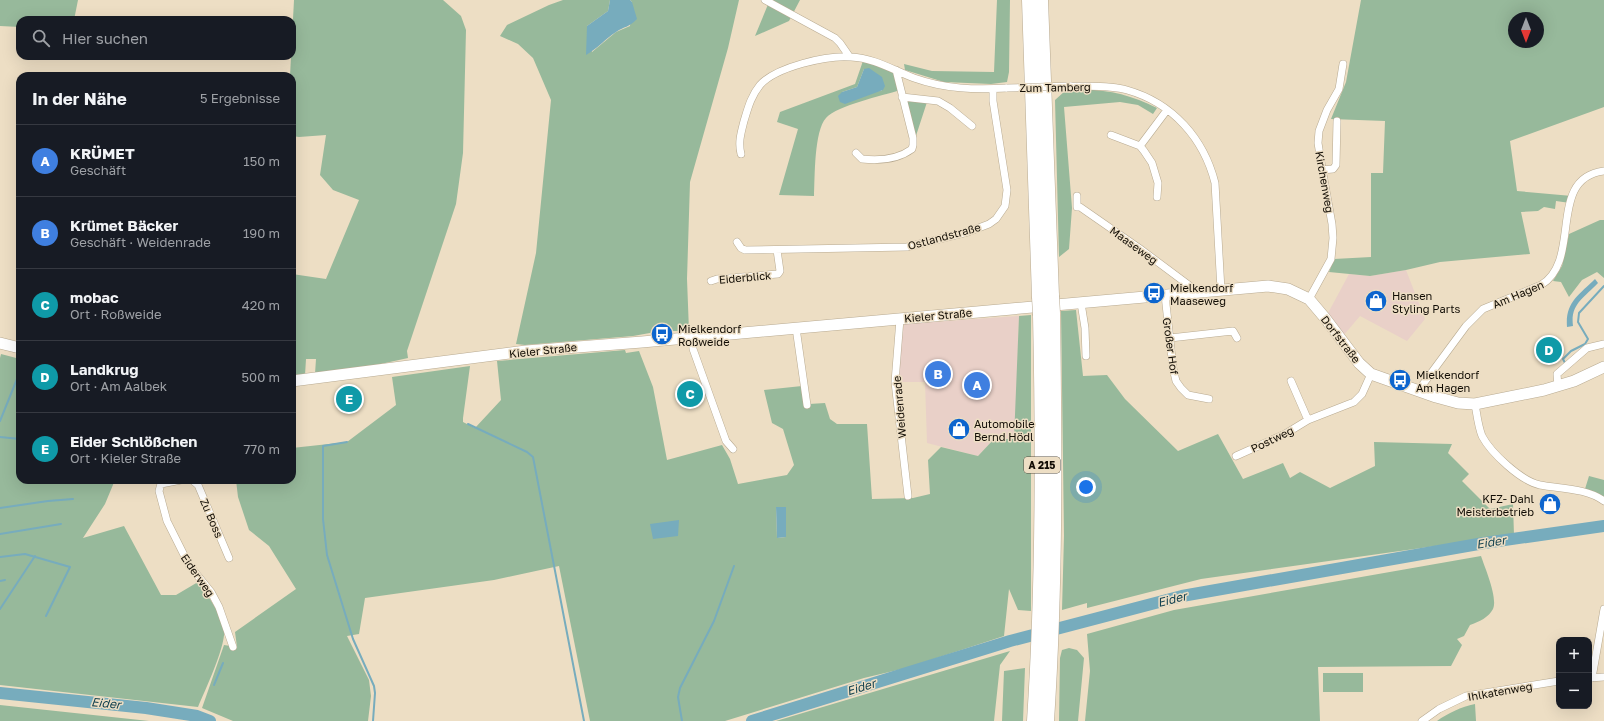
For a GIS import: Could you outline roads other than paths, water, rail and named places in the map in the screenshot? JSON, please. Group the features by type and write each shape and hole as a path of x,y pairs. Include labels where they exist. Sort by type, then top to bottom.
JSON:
{"highway":[{"name":"A 215","path":"1029,0 1046,297"},
{"name":"A 215","path":"1034,721 1044,650 1046,613 1042,497 1046,297 1041,0"},
{"name":"A 215","path":"1044,650 1047,721"}],"street":[{"path":"766,0 835,38 849,56"},
{"name":"Zum Tamberg","path":"741,154 739,147 740,137 748,107 753,95 761,84 771,77 804,63 828,57 849,56 864,58 914,78 939,86 961,89 1070,86 1105,87 1127,90 1148,98 1181,120 1195,137 1203,150 1211,167 1215,183 1222,290"},
{"name":"Kirchenweg","path":"1309,299 1331,259 1333,238 1318,142 1319,131 1327,110 1339,89 1343,64"},
{"path":"856,153 862,159 874,160 897,157 912,149 913,138 896,70"},
{"name":"Ostlandstraße","path":"737,242 744,250 907,247 968,232 989,224 996,219 1005,206 1008,190 993,101 993,89"},
{"path":"902,97 938,101 950,108 972,126"},
{"path":"1140,146 1167,110"},
{"path":"1322,170 1333,170 1336,165 1337,121"},
{"path":"1111,135 1140,146 1152,163 1158,183 1157,197"},
{"name":"Am Hagen","path":"1418,391 1466,326 1483,309 1541,285 1549,280 1558,269 1570,203 1576,186 1585,177 1604,171"},
{"name":"Maaseweg","path":"1076,196 1076,207 1080,207 1139,248 1198,292"},
{"name":"Eiderblick","path":"711,281 717,279 778,274 780,271 777,250"},
{"name":"Dorfstraße","path":"1167,295 1268,286 1288,289 1309,299 1359,363 1371,374 1436,398 1458,403 1475,404 1525,395 1574,381 1604,367"},
{"name":"Kieler Straße","path":"296,381 526,351 1167,295"},
{"name":"Großer Hof","path":"1167,295 1173,368 1176,381 1188,395 1209,399"},
{"path":"1081,303 1085,328 1086,356"},
{"name":"Weidenrade","path":"900,319 895,382 908,496"},
{"path":"796,328 807,405"},
{"path":"1170,338 1233,331 1237,338"},
{"path":"692,337 693,349 726,441 733,449"},
{"path":"0,343 16,347"},
{"path":"1558,386 1557,374 1587,348 1604,344"},
{"name":"Postweg","path":"1236,456 1285,434 1308,420 1354,402 1362,394 1371,374"},
{"path":"1291,381 1308,420"},
{"path":"1475,404 1477,420 1482,436 1492,450 1520,476 1538,484 1584,492 1599,497 1604,501"},
{"name":"Eiderweg","path":"161,484 159,491 167,521 189,565 211,592 219,607 233,647"},
{"name":"Zu Boss","path":"197,484 229,558"},
{"path":"1591,673 1604,609"},
{"path":"1592,678 1604,676"},
{"name":"Ihlkatenweg","path":"1422,721 1439,709 1466,696 1556,682"}],"water":[{"path":"610,0 630,0 637,19 619,30 586,55 587,26 608,11"},
{"path":"869,68 882,77 885,86 883,90 845,104 840,102 838,96 842,92 857,87 864,69"},
{"path":"1595,279 1598,283 1583,297 1576,307 1573,318 1573,326 1567,327 1568,311 1571,305"},
{"path":"776,507 786,507 786,537 777,538"},
{"path":"679,520 678,536 653,539 650,524"}],"waterway":[{"path":"1565,363 1563,359 1571,351 1585,344 1588,339 1578,322 1579,313 1604,286"},
{"path":"0,421 16,381"},
{"path":"468,424 527,452 533,457 584,721"},
{"path":"0,437 16,439"},
{"path":"347,442 323,446 323,519 327,555 353,639 374,686 373,721"},
{"path":"0,508 73,499"},
{"path":"0,534 61,524"},
{"name":"Eider","path":"752,721 1010,641 1182,596 1484,543 1604,526"},
{"path":"0,557 25,554 70,567 46,616"},
{"path":"0,609 35,556"},
{"path":"682,721 678,697 680,688 714,621 734,566"},
{"path":"0,581 5,580"},
{"path":"214,685 223,663"},
{"name":"Eider","path":"0,693 146,708 197,716 210,721"}],"place":[{"name":"Mielkendorf Maaseweg","path":"1154,293"},
{"name":"Hansen Styling Parts","path":"1376,301"},
{"name":"Mielkendorf Roßweide","path":"662,334"},
{"name":"Landkrug","path":"1549,350"},
{"name":"Krümet Bäcker","path":"938,374"},
{"name":"Mielkendorf Am Hagen","path":"1400,380"},
{"name":"KRÜMET","path":"977,385"},
{"name":"mobac","path":"690,394"},
{"name":"Eider Schlößchen","path":"349,399"},
{"name":"Automobile Bernd Hödl","path":"959,429"},
{"name":"KFZ- Dahl Meisterbetrieb","path":"1550,504"}]}
